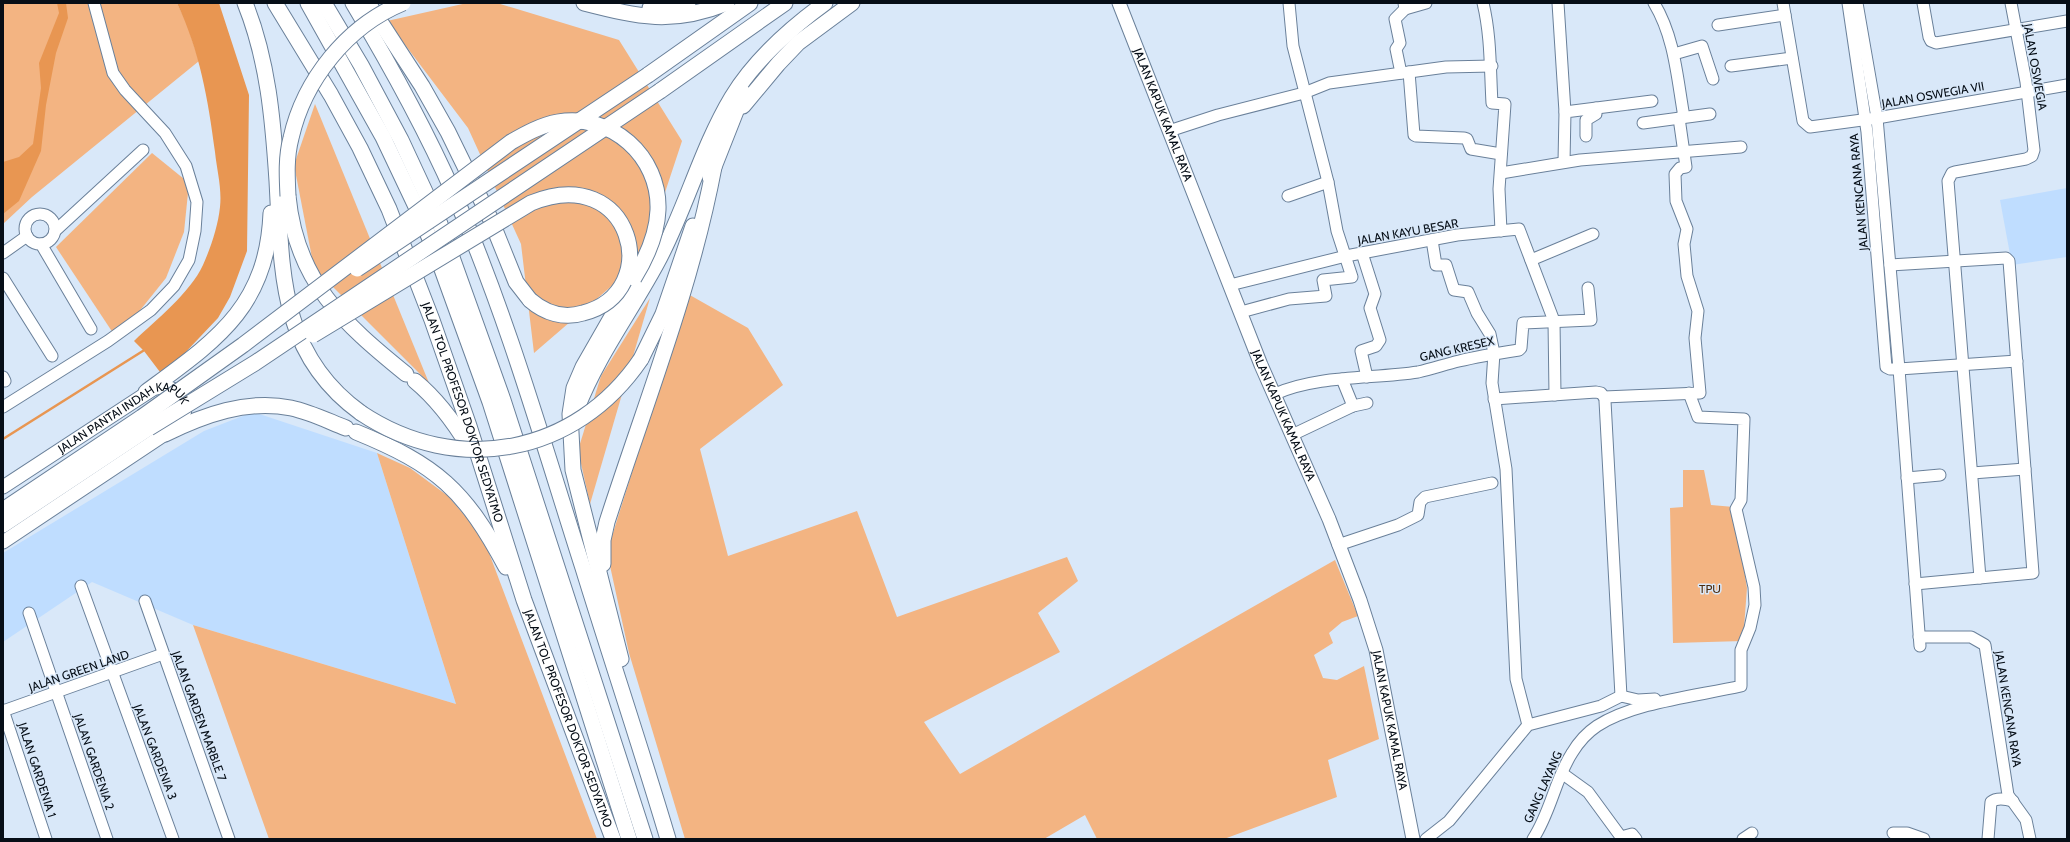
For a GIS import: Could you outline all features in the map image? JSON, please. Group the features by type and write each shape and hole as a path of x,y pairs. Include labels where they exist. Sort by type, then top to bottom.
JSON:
{"highway":[{"path":"245,3 262,54 267,78 272,122 281,255 291,316 303,346 316,368 340,397 360,414 398,434 440,447 468,450 506,448 546,437 581,419 614,393 641,359 654,334 667,302 706,166 733,96 752,69 784,38 825,3"},
{"name":"JALAN TOL PROFESOR DOKTOR SEDYATMO","path":"275,3 331,95 360,148 389,210 432,320 524,600 613,839"},
{"name":"JALAN TOL PROFESOR DOKTOR SEDYATMO","path":"308,3 387,144 420,215 439,261 490,402 629,839"},
{"path":"324,3 336,21 401,140 440,224 503,400 645,839"},
{"path":"353,3 392,69 425,132 476,248 497,302 545,448 668,839"},
{"path":"3,510 146,422 256,363 326,328 531,203 554,196 575,194 591,198 607,206 622,223 629,247 626,275 615,295 597,308 579,315 550,312 530,300 516,282 490,220 448,132 422,86 368,3"},
{"path":"403,3 371,21 356,32 338,50 311,86 297,116 290,139 287,166 290,217 297,244 310,275 317,286 350,325 428,392 446,411 481,466"},
{"path":"584,3 646,17 678,17 703,12 727,3"},
{"path":"607,3 646,17"},
{"path":"623,3 654,8 682,6 688,3"},
{"path":"243,345 648,75 750,3"},
{"path":"256,363 660,91 785,3"},
{"path":"570,430 585,390 660,258 706,166 734,118 774,68 798,43 852,3"},
{"path":"734,118 740,101 784,38"},
{"path":"146,392 217,338 233,320 254,285 264,259 269,232 272,122"},
{"path":"3,525 146,422 243,345 511,142 534,130 558,122 588,122 610,129 633,145 650,169 658,196 657,223 650,249 592,350 577,380 570,407 570,430 573,470 654,792"},
{"path":"603,585 603,544 607,522 694,257 705,213 706,166"},
{"path":"165,434 212,414 236,408 263,405 298,410 351,430 404,453 432,470 451,486 482,524 524,600"}],"main road":[{"name":"JALAN KAPUK KAMAL RAYA","path":"1119,3 1230,285 1292,435 1329,519 1360,600 1376,650 1413,839"},
{"name":"JALAN PANTAI INDAH KAPUK","path":"3,486 146,392 158,387 167,386 179,392 183,400 184,408 182,417 177,424 165,434 3,542"}],"street":[{"path":"3,407 108,341 151,310 174,286 189,260 195,231 197,202 186,166 165,133 125,90 113,73 94,3"},
{"name":"JALAN KAYU BESAR","path":"1288,3 1293,46 1328,182 1337,231 1346,256 1457,235 1519,229 1531,260"},
{"path":"1426,3 1404,6 1396,19 1400,43 1396,49 1405,72 1414,134 1416,136 1464,138 1467,139 1471,149 1501,154"},
{"path":"1483,3 1488,24 1492,66 1492,103 1505,104 1499,188 1502,230"},
{"path":"1558,3 1565,112 1564,162"},
{"path":"1494,399 1596,392 1601,393 1604,397 1694,393 1695,338 1698,311 1687,276 1684,244 1687,229 1676,202 1675,174 1680,168 1686,167 1682,118 1674,54 1663,19 1654,3"},
{"path":"1731,66 1792,58 1783,3"},
{"name":"JALAN KENCANA RAYA","path":"1848,3 1871,119 1886,364 1888,369 1899,369"},
{"name":"JALAN KENCANA RAYA","path":"1857,3 1890,265 1920,642 1971,638 1985,645 2009,800 2026,820 2030,839"},
{"path":"1923,3 1931,41 1936,43 2067,20"},
{"name":"JALAN OSWEGIA","path":"1956,261 1948,181 1949,177 1955,172 2026,159 2032,156 2034,150 2027,92 2011,3"},
{"path":"1718,25 1785,15"},
{"path":"1674,54 1702,46 1713,79"},
{"name":"JALAN OSWEGIA VII","path":"1792,58 1804,124 1810,127 1871,119 2067,85"},
{"path":"1169,131 1218,115 1304,93 1330,82 1446,67 1492,66"},
{"path":"1565,112 1652,100"},
{"path":"1586,136 1586,120 1596,114 1596,108"},
{"path":"1643,123 1710,114"},
{"path":"1501,173 1580,160 1741,147"},
{"path":"55,231 53,223 47,217 35,216 26,224 27,236 33,242 41,244 49,241 55,231 143,150"},
{"path":"1288,196 1328,182"},
{"path":"1556,395 1554,320 1531,260 1593,234"},
{"path":"3,253 27,236"},
{"path":"1432,240 1436,265 1446,265 1454,290 1468,292 1477,313 1490,334 1494,353 1492,383 1506,469 1516,679 1528,725"},
{"path":"41,244 91,329"},
{"path":"1362,253 1375,294 1370,308 1380,340 1376,346 1361,351 1367,377"},
{"path":"1230,285 1346,256 1352,277 1323,280 1326,296 1289,299 1241,312"},
{"path":"1890,265 2008,259 2017,360 2033,573 1915,584"},
{"path":"1956,261 1980,578"},
{"path":"3,278 52,356"},
{"name":"GANG KRESEX","path":"1275,394 1283,390 1342,379 1367,377 1377,378 1420,372 1494,353 1520,349 1523,323 1554,320 1591,320 1588,288"},
{"path":"1899,369 2017,360"},
{"path":"1342,379 1353,406"},
{"name":"GANG LAYANG","path":"1534,839 1550,809 1572,753 1596,727 1611,718 1660,704 1741,686 1741,650 1750,628 1755,605 1754,587 1736,509 1741,500 1744,419 1698,417 1694,393"},
{"path":"1605,401 1620,696"},
{"path":"1292,435 1353,406 1366,403"},
{"path":"1972,473 2025,469"},
{"path":"1907,478 1940,475"},
{"path":"1338,545 1398,525 1418,515 1420,502 1425,497 1492,483"},
{"name":"JALAN GARDENIA 3","path":"81,586 173,839"},
{"name":"JALAN GARDEN MARBLE 7","path":"145,601 228,839"},
{"name":"JALAN GARDENIA 2","path":"29,613 107,839"},
{"name":"JALAN GREEN LAND","path":"3,710 112,674 163,654"},
{"path":"1426,839 1449,821 1528,725 1601,706 1620,696 1638,700 1680,696 1696,691"},
{"name":"JALAN GARDENIA 1","path":"3,710 46,839"},
{"path":"1563,774 1588,792 1621,836 1632,834 1636,839"},
{"path":"1988,839 1991,802 1993,800 2009,800"},
{"path":"1893,833 1907,833 1924,839"}],"shaded area":[{"path":"57,3 66,3 68,18 56,53 46,105 41,151 19,201 3,214 3,162 19,157 33,144 41,88 39,63 59,13"},
{"path":"177,3 219,3 249,95 247,251 230,297 218,318 163,376 144,351 134,341 182,296 197,275 203,265 214,236 218,222 220,200 220,186 206,94 192,40"},
{"path":"2067,188 2067,257 2012,265 2000,200"},
{"path":"253,412 377,453 456,704 193,625 92,582 3,642 3,553 204,431"}],"green space":[{"path":"3,3 177,3 187,24 199,61 32,197 3,224"},
{"path":"467,3 497,3 619,40 682,141 643,259 534,353 521,244 468,128 387,21"},
{"path":"315,104 429,383 314,268 294,165"},
{"path":"152,153 189,183 184,232 166,278 117,339 56,247"},
{"path":"688,294 748,328 783,385 700,449 728,556 857,511 897,617 1067,557 1078,581 1038,613 1060,652 924,722 960,774 1335,560 1358,616 1342,622 1329,633 1333,643 1314,655 1323,678 1337,680 1364,666 1379,739 1328,760 1337,797 1224,839 1097,839 1085,815 1044,839 685,839 629,653 607,552"},
{"path":"650,298 590,504 578,450 601,376"},
{"path":"377,453 410,468 448,496 483,537 597,839 269,839 193,625 456,704"},
{"name":"TPU","path":"1683,470 1704,470 1711,505 1734,507 1747,588 1743,641 1673,643 1670,508 1683,507"}],"waterway":[{"path":"3,439 146,349"}]}
